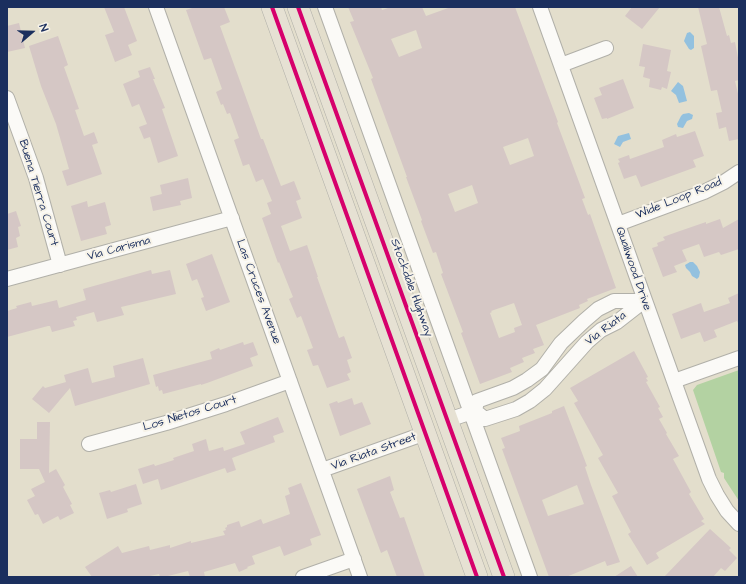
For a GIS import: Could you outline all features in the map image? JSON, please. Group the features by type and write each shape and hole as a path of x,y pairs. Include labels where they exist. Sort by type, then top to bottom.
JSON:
{"main road":[{"path":"272,7 477,577"},
{"path":"286,7 317,60"},
{"name":"Stockdale Highway","path":"298,7 504,577"},
{"path":"379,306 404,341 431,410 440,418 448,420"},
{"path":"426,433 437,435 441,441 468,513 493,548"}],"street":[{"name":"Las Cruces Avenue","path":"156,7 360,577"},
{"path":"325,7 473,412 530,577"},
{"name":"Quailwood Drive","path":"540,7 709,479 717,496 727,511 739,524"},
{"path":"561,65 606,48"},
{"name":"Buena Tierra Court","path":"7,98 36,178 60,265"},
{"name":"Wide Loop Road","path":"618,224 704,192 724,182 739,172"},
{"name":"Via Carisma","path":"7,279 232,218"},
{"name":"Via Riata","path":"614,301 644,301 617,322 601,330 587,342 545,389 530,401 516,409 484,419 473,412 477,401 513,388 527,380 542,368 561,343 598,309 614,301"},
{"path":"674,381 739,358"},
{"name":"Los Nietos Court","path":"88,444 166,423 226,404 290,381"},
{"path":"448,420 473,412"},
{"name":"Via Riata Street","path":"322,470 426,433"},
{"path":"302,577 354,559"}],"green space":[{"path":"739,370 739,501 724,478 724,473 721,472 693,390 697,385"}],"water":[{"path":"690,32 694,36 694,48 691,50 684,41 687,33"},
{"path":"678,82 683,86 687,101 679,103 676,95 671,91"},
{"path":"689,113 693,115 692,119 687,121 683,128 678,127 677,124 681,116"},
{"path":"629,133 631,139 623,142 620,147 614,144 618,136"},
{"path":"693,262 697,266 700,272 697,279 692,276 686,268 685,265"}],"building":[{"path":"104,7 124,7 137,41 128,45 132,55 115,62 105,35 114,32"},
{"path":"195,7 224,7 230,22 220,26 261,139 263,139 281,186 294,181 301,199 296,201 302,218 281,226 290,251 307,245 339,338 344,336 352,358 347,360 351,372 347,374 350,380 327,388 318,365 313,366 307,350 313,348 301,316 297,318 289,299 293,297 279,262 278,263 262,218 271,214 267,203 272,201 263,179 256,182 249,164 243,166 234,140 239,138 230,113 227,114 223,104 221,105 216,92 222,89 211,58 204,60 186,10"},
{"path":"348,7 381,7 382,10 391,7 422,7 426,16 451,7 515,7 585,198 582,199 588,215 590,214 616,288 587,299 588,301 579,305 580,308 536,325 544,345 533,349 535,353 522,358 524,362 510,368 512,372 480,384 461,333 463,332 441,274 443,273 436,252 433,253 421,221 422,220 407,177 371,79 373,78 350,22 354,21","holes":["416,30 422,48 399,57 391,39","528,138 534,156 510,165 503,147","472,185 478,203 455,212 448,194","514,303 522,325 514,328 515,332 499,338 490,313 492,312 491,311"]},
{"path":"632,7 660,7 642,29 625,16"},
{"path":"698,7 719,7 727,36 729,35 731,43 735,42 739,63 739,80 735,81 739,98 739,139 729,141 726,127 719,129 716,113 722,112 717,90 711,91 701,46 707,44"},
{"path":"19,23 25,48 7,52 7,26"},
{"path":"58,36 68,65 64,67 79,109 75,110 84,136 94,132 98,143 92,145 102,174 67,186 62,171 69,169 56,124 41,86 29,46"},
{"path":"643,44 671,50 667,71 671,72 667,89 662,87 661,90 649,87 650,79 643,77 645,67 639,66"},
{"path":"150,67 155,79 153,79 165,108 162,109 178,156 158,163 150,137 144,139 139,127 147,124 139,104 132,107 123,84 140,77 138,71"},
{"path":"623,79 634,108 607,119 602,119 594,98 602,95 599,88"},
{"path":"695,131 704,156 693,160 696,167 641,187 636,175 624,179 618,159 629,155 630,159 664,147 662,140 676,134 677,137"},
{"path":"188,178 192,198 180,201 181,205 153,211 150,197 162,194 160,185"},
{"path":"87,201 88,207 105,202 111,225 105,227 107,234 81,241 71,206"},
{"path":"16,211 21,226 18,227 20,236 16,238 18,247 7,250 7,214"},
{"path":"720,219 723,228 739,219 739,249 721,255 719,252 704,257 699,244 682,250 687,261 674,266 677,272 663,277 652,248 658,246 657,243 665,240 663,237 706,222 706,224"},
{"path":"212,254 230,302 206,311 201,298 204,297 197,279 192,281 186,264"},
{"path":"151,270 152,274 170,270 176,294 121,307 124,315 97,322 94,312 76,317 77,320 73,321 75,326 52,332 50,326 48,326 7,337 7,311 17,308 16,306 31,302 32,306 57,300 59,308 86,300 83,289"},
{"path":"739,293 739,325 737,321 714,330 717,337 704,342 700,332 681,339 672,314 701,303 704,312 730,303 728,298"},
{"path":"243,342 244,345 253,342 258,355 250,358 253,366 201,385 163,394 162,390 159,391 158,386 156,387 153,375 212,359 210,352 219,348 220,350"},
{"path":"634,351 648,377 646,378 648,381 646,382 660,407 658,408 663,417 659,419 679,456 673,459 691,492 689,494 704,519 701,521 705,524 656,553 659,558 647,565 628,534 631,532 612,496 618,493 598,458 603,455 574,403 578,401 570,388"},
{"path":"143,358 150,384 75,406 70,388 49,413 32,399 43,386 45,388 66,382 64,375 88,368 92,383 115,377 113,366"},
{"path":"352,398 354,405 362,402 371,424 340,436 329,404 337,401 338,403"},
{"path":"564,406 587,466 585,467 591,485 620,562 607,566 605,561 566,577 549,577 502,449 505,448 501,438 520,431 519,426 552,413 552,411","holes":["577,485 584,504 548,516 542,500"]},
{"path":"278,417 284,432 273,436 275,442 232,458 236,470 227,473 225,468 161,490 158,479 143,484 138,469 154,464 155,466 174,460 173,458 194,451 192,444 206,439 209,451 223,447 224,451 245,444 240,432"},
{"path":"37,422 50,422 49,473 56,469 65,485 63,487 72,504 70,505 74,513 60,520 58,516 43,524 38,514 35,515 27,500 35,496 31,489 45,482 39,469 20,469 20,439 37,439"},
{"path":"390,476 394,490 390,492 400,518 404,517 425,577 397,577 387,550 381,553 357,489"},
{"path":"301,483 321,535 310,539 312,545 284,556 280,546 252,556 255,564 239,572 235,563 204,572 205,577 190,577 188,571 164,577 160,577 159,574 145,577 92,577 85,567 118,546 122,553 149,546 150,550 170,545 170,548 191,541 191,543 225,535 223,531 226,530 225,528 227,525 239,521 241,527 261,519 263,524 290,514 285,496 290,494 288,488"},
{"path":"136,484 142,504 127,509 128,512 107,519 99,493 110,490 111,492"},
{"path":"710,529 731,548 729,550 737,558 725,571 721,568 713,577 664,577"},
{"path":"631,566 638,577 614,577"}],"cycle path":[{"path":"272,7 477,577"},
{"path":"298,7 504,577"}]}
